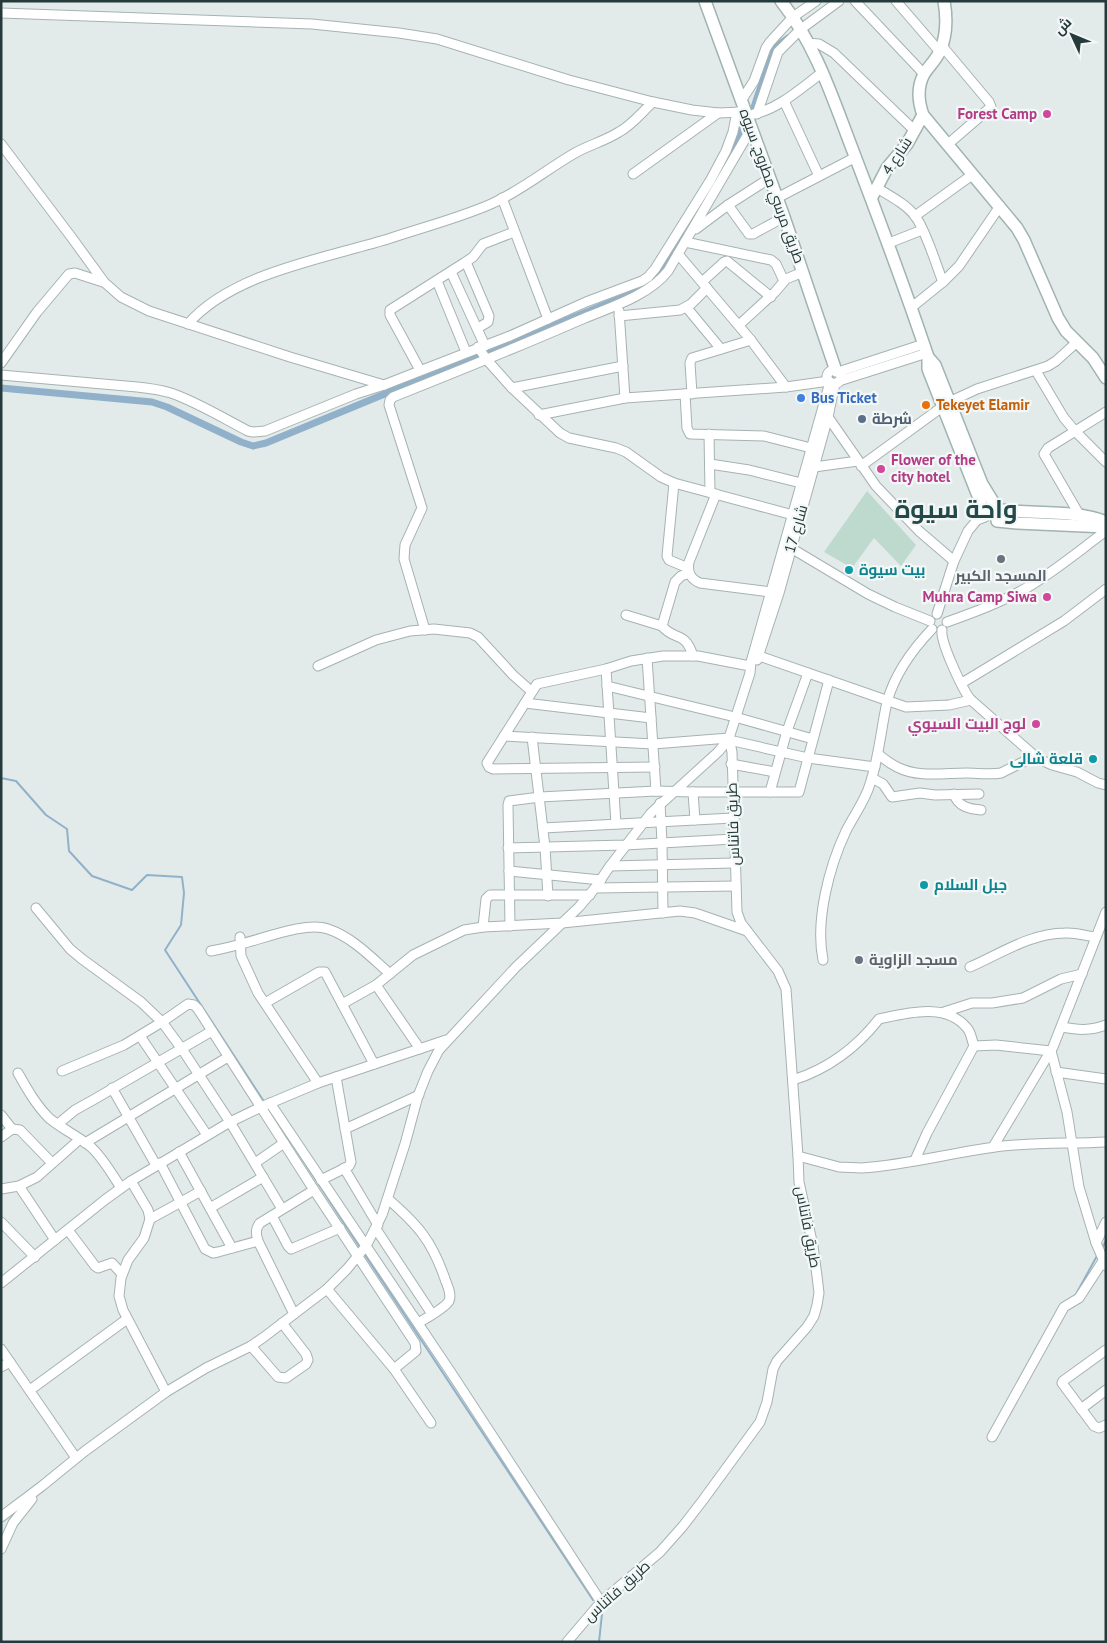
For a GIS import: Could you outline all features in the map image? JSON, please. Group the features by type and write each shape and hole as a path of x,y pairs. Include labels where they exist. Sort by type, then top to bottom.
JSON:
{"street":[{"name":"طريق مرسي مطروح, سيوه","path":"705,1 803,272 834,378"},
{"path":"782,1 801,29 823,72 856,157 875,192 889,243 926,352 928,369 985,489 998,512"},
{"path":"745,111 766,48 793,17 816,1"},
{"path":"1,375 137,387 162,391 186,400 253,432 265,431 356,394 482,347 642,280 652,273 681,228 726,150 733,132 778,52 801,29 839,1"},
{"path":"856,1 924,74"},
{"path":"896,1 989,102 991,107 947,145"},
{"path":"944,1 947,18 941,49 924,74 918,94 919,105 923,115 1000,206 1021,234 1058,318 1066,331 1104,370"},
{"path":"1,14 312,24 400,33 436,39 569,80 653,102 692,110 718,112 745,111 784,101 823,72"},
{"path":"808,43 819,44 834,53 914,130"},
{"path":"784,101 820,176"},
{"path":"188,324 202,310 219,298 265,275 390,238 479,208 502,198 590,144 619,133 653,102"},
{"path":"632,174 718,112"},
{"name":"شارع 4","path":"875,192 886,168 902,150 923,115"},
{"path":"424,630 404,559 405,545 421,512 421,504 389,402 394,397 618,304 658,282 668,271 752,129"},
{"path":"1,144 104,282 120,297 149,311 290,357 384,385"},
{"path":"777,198 856,157"},
{"path":"915,216 972,175"},
{"path":"691,233 728,205 770,178"},
{"path":"875,192 908,209 915,216 943,282"},
{"path":"502,198 548,319"},
{"path":"728,205 748,233 751,234 784,217"},
{"path":"912,307 943,282 970,251 1000,206"},
{"path":"889,243 922,230"},
{"path":"420,370 390,315 391,308 466,262 473,257 483,244 514,232"},
{"path":"685,242 771,260 776,264 784,281"},
{"path":"678,254 739,325 786,387"},
{"path":"619,316 675,312 687,308 724,262 727,261 771,297"},
{"path":"466,262 489,319 488,322 478,328"},
{"path":"1,363 37,312 69,274 75,272 104,282"},
{"path":"451,272 478,328 487,360 539,415 564,436 626,452 661,477 674,483 793,515"},
{"path":"739,325 771,297 784,281 803,272"},
{"path":"437,281 466,352"},
{"path":"618,304 625,398"},
{"path":"687,308 721,349"},
{"path":"751,340 695,356 691,360 688,432 692,434 764,436 811,448"},
{"path":"814,467 859,464 946,404 977,389 1036,371 1056,361 1077,342"},
{"path":"539,415 625,398 786,387 834,378 883,362 926,352"},
{"path":"512,388 623,366"},
{"path":"1036,371 1053,402 1075,432 1106,462"},
{"name":"شارع 17","path":"750,669 754,668 759,656 791,548 828,417 834,378"},
{"name":"شارع 17","path":"728,739 750,669 811,448 834,378"},
{"path":"946,404 985,514"},
{"path":"1080,516 1044,454 1048,448 1106,412"},
{"path":"828,417 876,486 900,513 954,561"},
{"path":"662,626 675,582 688,570 713,493 709,434"},
{"path":"710,464 750,470 802,483"},
{"path":"674,483 667,556 669,560 688,570 695,580 700,583 771,592"},
{"path":"937,614 954,561 972,524 985,514 988,506 1018,523 1106,527"},
{"path":"998,512 1080,516 1096,518 1106,522"},
{"path":"947,622 994,604 1028,587 1063,564 1106,531"},
{"path":"791,548 868,594 931,625 937,631 946,627 947,622 944,616 937,614 932,616 931,625 905,661 896,678 888,702 878,754 868,792 848,829 836,858 826,894 821,924 821,952 823,960"},
{"path":"962,683 1064,621 1106,589"},
{"path":"626,615 662,626 665,630 686,640 690,645 693,656"},
{"path":"318,666 376,640 410,631 434,629 475,635 531,691"},
{"path":"942,630 941,634 944,644 971,700 1035,756 1052,765 1077,772 1105,786"},
{"path":"654,767 493,768 489,767 487,763 537,684 606,669 631,661 663,656 693,656 750,669"},
{"path":"759,656 906,707 949,705 971,700"},
{"path":"647,658 656,791"},
{"path":"606,669 616,824"},
{"path":"770,792 787,731 808,673"},
{"path":"510,926 508,802 540,797 656,791 799,792 829,680"},
{"path":"607,686 735,717 813,739"},
{"path":"525,703 651,718"},
{"path":"504,736 653,744 728,739 808,758 875,767"},
{"path":"532,737 540,797 548,896"},
{"path":"1,1517 76,1458 166,1392 206,1368 251,1346 326,1289 347,1268 366,1246 377,1227 388,1199 419,1095 434,1058 448,1040 516,967 571,916 592,892 642,823 660,803 718,752 728,739"},
{"name":"طريق فاتناس","path":"567,1642 601,1602 660,1552 703,1500 760,1422 767,1402 776,1362 807,1327 814,1316 819,1293 813,1246 799,1182 786,989 778,970 748,932 739,917 734,863 732,752 728,739"},
{"path":"878,754 897,767 919,774 995,774 1001,773 1035,756"},
{"path":"731,764 775,772"},
{"path":"872,778 883,784 892,797 920,793 939,798 954,794 979,794"},
{"path":"693,792 695,820"},
{"path":"954,794 956,800 968,809 981,810"},
{"path":"660,803 663,913"},
{"path":"543,828 733,818"},
{"path":"508,848 734,839"},
{"path":"610,866 734,863"},
{"path":"509,872 601,880"},
{"path":"484,927 486,899 490,895 548,896 663,887 736,886"},
{"path":"36,908 70,949 82,960 136,998 162,1022 230,1122 282,1209"},
{"path":"342,1004 376,985 413,956 470,929 562,923 680,911 695,913 748,932"},
{"path":"993,1147 1051,1050 1062,1027 1106,912"},
{"path":"211,951 240,941 291,930 313,927 326,928 342,935 360,947 390,974"},
{"path":"970,967 1031,939 1042,936 1067,932 1096,938"},
{"path":"240,941 244,962 258,993 318,1083"},
{"path":"265,1003 321,971 326,974 374,1064"},
{"path":"944,1012 972,1003 1023,998 1061,979 1082,974"},
{"path":"376,985 420,1049"},
{"path":"62,1071 140,1036 186,1005 191,1004 198,1009 416,1345 417,1349 415,1352 394,1369"},
{"path":"793,1080 810,1074 837,1059 865,1036 879,1019 934,1011 944,1012 956,1018 968,1029 974,1046 956,1083 927,1133 915,1160"},
{"path":"1062,1027 1082,1030 1097,1028 1106,1024"},
{"path":"58,1124 75,1110 212,1032"},
{"path":"140,1036 207,1135"},
{"path":"1,1283 121,1188 230,1122 318,1083 448,1040"},
{"path":"974,1046 996,1045 1051,1050"},
{"path":"992,1437 1064,1307 1077,1300 1104,1258 1096,1243 1079,1186 1067,1112 1051,1050"},
{"path":"1,1189 19,1186 37,1177 83,1141 128,1117 228,1057"},
{"path":"1056,1072 1106,1079"},
{"path":"18,1073 42,1111 97,1153 121,1188"},
{"path":"321,1180 350,1164 351,1160 336,1077"},
{"path":"112,1088 181,1203 205,1249 212,1253 258,1241"},
{"path":"345,1129 419,1095"},
{"path":"270,1104 418,1323 601,1602"},
{"path":"1,1115 12,1129"},
{"path":"1,1137 12,1129 20,1130 52,1164"},
{"path":"798,1156 839,1167 856,1168 878,1167 993,1147 1029,1143 1072,1144 1106,1142"},
{"path":"255,1163 284,1143"},
{"path":"180,1152 232,1248"},
{"path":"344,1168 377,1227 432,1314"},
{"path":"210,1208 263,1177"},
{"path":"131,1181 148,1210 150,1219 144,1238 128,1260 122,1274 119,1296 127,1319 166,1392"},
{"path":"19,1186 55,1240"},
{"path":"294,1314 258,1241 256,1233 257,1227 314,1190"},
{"path":"150,1219 201,1191"},
{"path":"388,1199 412,1220 435,1252 449,1291 449,1299 446,1304 418,1323"},
{"path":"272,1216 291,1249 340,1228"},
{"path":"1,1222 35,1257"},
{"path":"1096,1243 1106,1222"},
{"path":"68,1230 96,1268 112,1263 122,1274"},
{"path":"326,1289 394,1369 431,1423"},
{"path":"30,1390 127,1319"},
{"path":"251,1346 278,1377 286,1378 308,1362 308,1358 282,1323"},
{"path":"1,1349 76,1458"},
{"path":"1106,1350 1062,1382 1063,1387 1096,1428 1106,1425"},
{"path":"1,1367 10,1362"},
{"path":"1081,1409 1106,1390"},
{"path":"1,1550 20,1512 42,1486"}],"green space":[{"path":"867,491 916,545 901,566 874,538 852,568 824,552"}],"waterway":[{"path":"754,107 774,48 788,38"},
{"path":"730,150 742,128"},
{"path":"654,282 681,235"},
{"path":"491,351 638,291"},
{"path":"1,388 152,402 253,446 266,443 479,355"},
{"path":"1,778 16,781 46,815 67,829 69,851 92,876 132,890 147,875 182,877 184,893 181,925 165,950 263,1100"},
{"path":"278,1122 359,1246"},
{"path":"1102,1248 1106,1241"},
{"path":"1075,1296 1098,1254"},
{"path":"365,1255 593,1600"},
{"path":"599,1642 602,1614"}],"place":[{"name":"Forest Camp","path":"1047,114"},
{"name":"Bus Ticket","path":"801,398"},
{"name":"Tekeyet Elamir","path":"926,405"},
{"name":"شرطة","path":"862,419"},
{"name":"Flower of the city hotel","path":"881,469"},
{"name":"المسجد الكبير","path":"1001,559"},
{"name":"بيت سيوة","path":"849,570"},
{"name":"Muhra Camp Siwa","path":"1047,597"},
{"name":"لوج البيت السيوي","path":"1036,724"},
{"name":"قلعة شالى","path":"1093,759"},
{"name":"جبل السلام","path":"924,885"},
{"name":"مسجد الزاوية","path":"859,960"}],"district":[{"name":"واحة سيوة","path":"956,509"}]}
